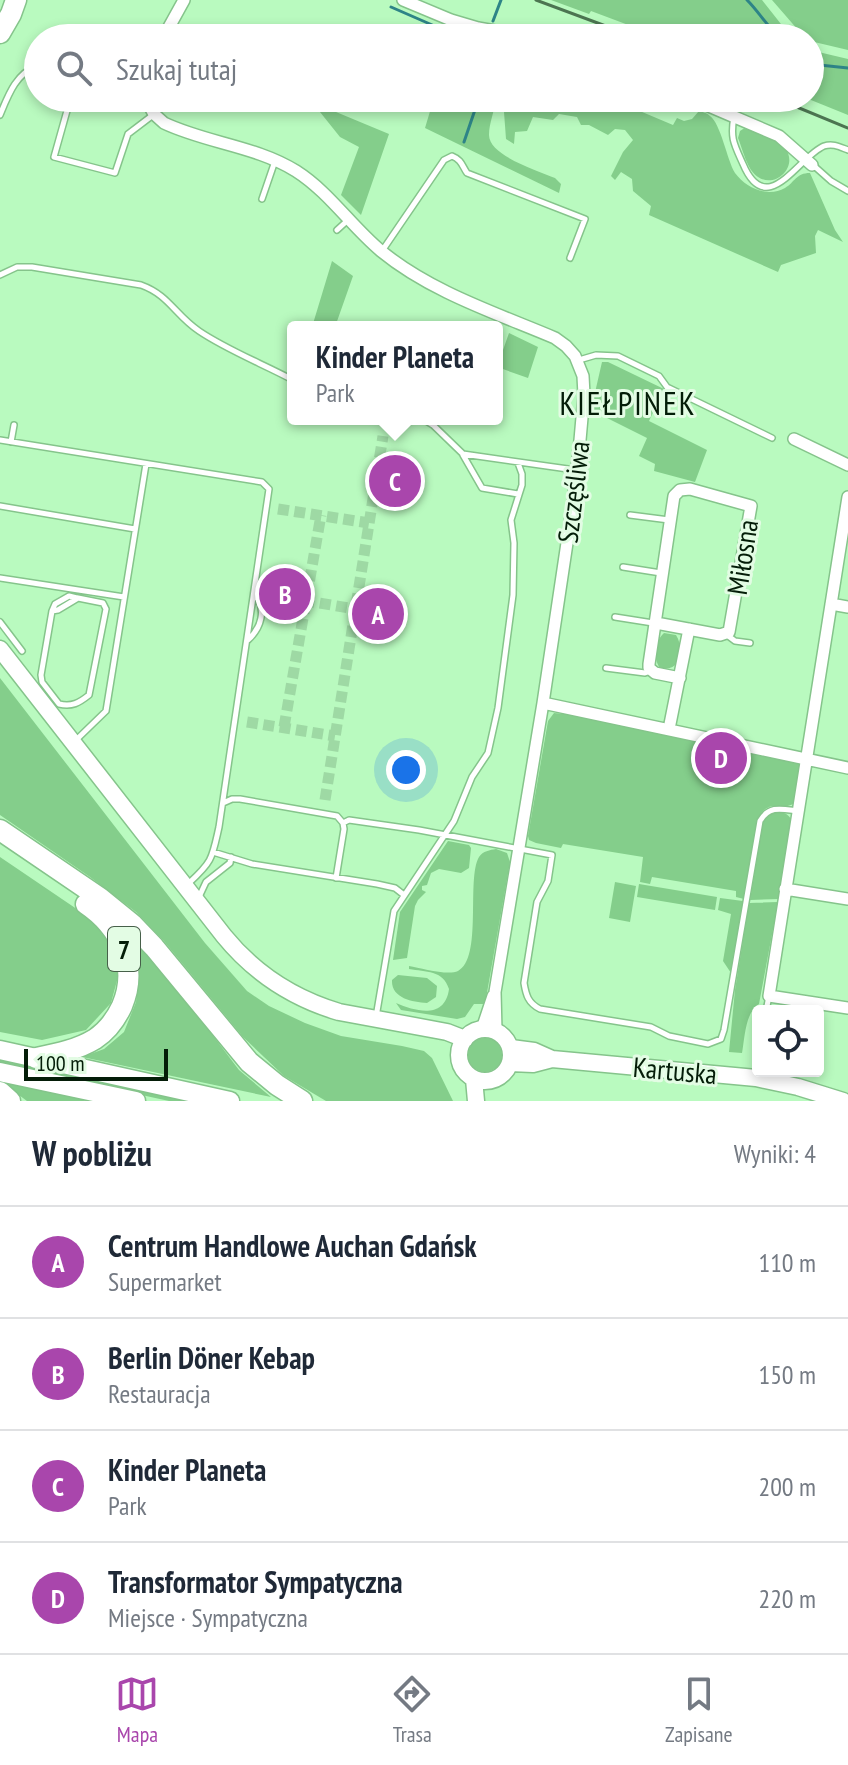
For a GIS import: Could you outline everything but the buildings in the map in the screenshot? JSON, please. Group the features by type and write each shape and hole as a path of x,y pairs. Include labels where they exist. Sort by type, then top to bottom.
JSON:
{"highway":[{"path":"2,31 8,0"},
{"path":"2,31 16,0"},
{"path":"0,830 100,898 132,924 249,1062 302,1101"},
{"name":"7","path":"0,846 93,909 120,940 128,963 124,1001 107,1029 71,1050 36,1058"},
{"path":"0,1092 10,1101"}],"main road":[{"path":"0,1050 230,1101"},
{"path":"0,1072 136,1101"}],"street":[{"path":"171,24 184,0"},
{"path":"403,0 465,24"},
{"path":"724,112 779,136 810,162"},
{"path":"154,114 171,126 275,160 295,171 309,180 381,252 408,271 440,292 555,338 578,361"},
{"name":"Szczęśliwa","path":"489,1030 543,703 577,470 584,385 578,361"},
{"path":"794,439 848,465"},
{"name":"Miłosna","path":"651,671 649,664 674,496 680,490 690,489 751,506 727,634 656,623"},
{"path":"848,497 769,996 848,1008"},
{"path":"831,604 848,607"},
{"path":"669,729 689,629"},
{"path":"0,649 233,948 275,985 322,1007 430,1030 442,1042 462,1045"},
{"path":"651,671 680,678"},
{"path":"543,703 848,768"},
{"path":"785,889 848,899"},
{"path":"489,1030 505,1038 510,1056 502,1075 481,1080 462,1068 462,1045 470,1034 489,1030"},
{"name":"Kartuska","path":"510,1056 534,1051 552,1059 756,1078 843,1101"},
{"path":"478,1101 481,1080"}],"lane":[{"path":"0,115 13,85 24,72"},
{"path":"67,112 54,157 115,173 128,134 154,114"},
{"path":"734,116 731,134 744,168 755,182 763,186 785,181 810,162 823,147 832,145 848,150"},
{"path":"381,252 444,160 452,156 459,158 467,173 585,219 570,258"},
{"path":"262,199 275,160"},
{"path":"810,162 848,191"},
{"path":"337,230 348,219"},
{"path":"0,275 17,267 32,267 153,289 166,298 187,323 203,334 287,377"},
{"path":"578,361 596,355 618,356 659,376 667,387 772,438"},
{"path":"11,442 14,425"},
{"path":"433,425 463,454 482,488 518,494"},
{"path":"0,440 266,485 269,494 255,593 262,609 259,628 248,640 213,852 206,867 185,886"},
{"path":"463,454 577,470"},
{"path":"376,1018 394,911 454,820 472,777 488,753 498,708 513,595 511,520 522,485 518,463"},
{"path":"72,744 106,711 146,464"},
{"path":"0,506 135,529"},
{"path":"630,515 670,520"},
{"path":"623,567 662,573"},
{"path":"0,578 124,597"},
{"path":"69,596 103,603 106,609 91,687 89,695 81,702 65,706 59,704 42,682 52,611 55,604 69,596"},
{"path":"615,617 656,623"},
{"path":"0,622 22,651"},
{"path":"727,634 735,641 750,643"},
{"path":"606,668 651,671"},
{"path":"222,804 232,799 262,802 337,816 344,829 336,878"},
{"path":"343,823 349,820 552,855 548,881 537,902 524,983 526,995 532,1004 540,1009 651,1027 669,1036 708,1044 721,1039 724,1030 760,821 764,813 771,809 798,811"},
{"path":"213,852 252,864 395,888 404,895"},
{"path":"197,902 206,882 230,863 231,857"},
{"path":"767,1005 769,996"}],"green space":[{"path":"551,0 762,0 781,24 626,24 591,11 589,14"},
{"path":"772,0 848,0 848,50 824,44 824,24 793,24"},
{"path":"824,53 848,59 848,115 824,105"},
{"path":"320,112 336,112 389,134 361,215 341,195 359,147 340,137"},
{"path":"430,112 493,112 489,130 491,143 516,162 555,178 561,184 559,193 425,128"},
{"path":"504,112 642,112 673,125 677,118 684,121 702,112 714,120 735,173 751,187 765,192 778,191 799,176 810,173 843,242 818,230 815,236 816,253 781,265 778,272 649,215 651,206 633,191 632,179 621,172 615,180 611,176 633,140 625,130 615,129 608,135 589,125 581,125 577,117 559,114 553,120 533,117 527,131 515,132 514,144 506,139"},
{"path":"746,127 782,144 789,155 784,174 765,180 751,170 738,138 740,131"},
{"path":"332,261 353,276 337,321 314,321"},
{"path":"509,333 538,347 528,378 503,369 503,350"},
{"path":"602,362 664,389 649,421 707,450 695,482 654,471 655,464 639,456 647,438 591,410"},
{"path":"664,633 676,635 680,647 676,664 666,668 659,667 656,654 657,644"},
{"path":"0,678 205,943 247,991 269,1006 341,1036 424,1051 432,1058 453,1101 326,1101 284,1076 243,1037 136,912 0,815"},
{"path":"565,711 799,764 795,803 771,806 757,819 744,899 736,897 736,891 652,877 650,884 640,882 643,857 563,844 561,848 529,840 548,721 554,713 564,714"},
{"path":"775,812 789,816 792,821 779,899 750,900 763,822 768,814"},
{"path":"448,841 469,845 469,868 461,873 439,869 431,873 427,885 422,886 426,892 415,906 407,958 393,960 400,912"},
{"path":"496,849 507,853 510,862 485,1004 474,1004 465,1017 457,1019 401,1010 396,1003 429,1011 442,1005 446,999 449,989 443,978 409,969 409,966 448,973 458,971 466,963 472,935 475,868 481,855"},
{"path":"0,857 90,918 111,945 119,973 111,1003 86,1030 42,1040 0,1032"},
{"path":"615,882 636,886 630,922 609,918"},
{"path":"639,884 717,897 715,910 637,897"},
{"path":"720,898 743,901 731,973 723,961 731,914 718,910"},
{"path":"778,902 759,1004 752,1005 742,1053 729,1052 735,990 749,903"},
{"path":"127,927 239,1070 271,1097 82,1057 104,1049 124,1032 136,1002 140,958"},
{"path":"398,975 427,978 437,986 436,997 427,1003 404,998 393,986 392,980"},
{"path":"485,1038 497,1043 502,1055 497,1067 485,1072 473,1067 468,1055 473,1043"},
{"path":"0,1059 199,1101 169,1101 0,1064"},
{"path":"0,1078 87,1101 27,1101"}],"waterway":[{"path":"493,21 501,0"},
{"path":"747,0 768,24"},
{"path":"391,7 430,24"},
{"path":"824,65 848,68"},
{"path":"464,142 474,112"}],"tunnel":[{"path":"325,800 383,436"},
{"path":"278,509 369,523"},
{"path":"284,727 321,515"},
{"path":"271,595 355,609"},
{"path":"247,722 335,736"}],"railway":[{"path":"536,0 600,24"},
{"path":"809,112 848,128"}],"place":[{"name":"Kinder Planeta","path":"395,481"},
{"name":"Berlin Döner Kebap","path":"285,594"},
{"name":"Centrum Handlowe Auchan Gdańsk","path":"378,614"},
{"name":"Transformator Sympatyczna","path":"721,758"}],"district":[{"name":"KIEŁPINEK","path":"628,403"}]}
